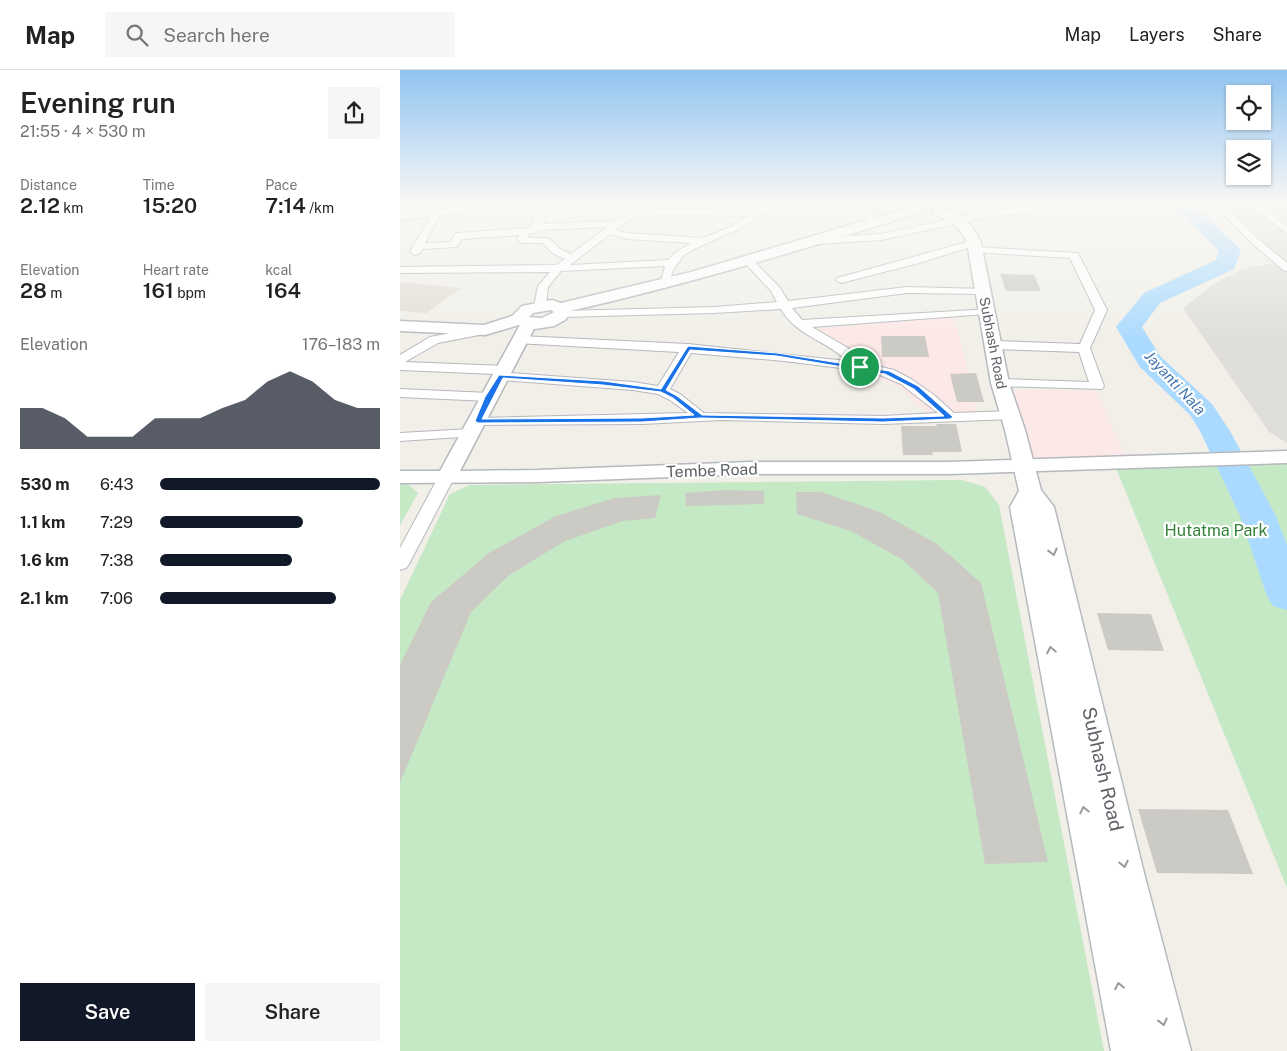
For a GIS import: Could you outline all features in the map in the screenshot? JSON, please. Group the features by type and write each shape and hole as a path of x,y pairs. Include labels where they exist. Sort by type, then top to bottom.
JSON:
{"main road":[{"path":"400,326 485,330 525,321 546,322 556,319 561,311 665,285 783,250"},
{"name":"Subhash Road","path":"975,250 1000,383 1011,415 1027,478 1042,507 1126,873 1170,1051"},
{"path":"525,321 520,317 524,311 540,306 552,305 561,311"},
{"name":"Subhash Road","path":"1027,478 1022,507 1132,1051"}],"street":[{"path":"412,250 405,270 558,268 670,263"},
{"path":"555,250 571,258"},
{"path":"540,306 542,286 558,268 582,250"},
{"path":"665,285 666,272 670,263 685,250"},
{"path":"841,280 959,250"},
{"path":"1000,383 1096,386 1084,348 1101,310 1074,254 1021,250"},
{"path":"1265,250 1287,268"},
{"path":"747,260 768,281 786,305 791,317 799,324 844,351 860,367"},
{"path":"561,311 697,311 786,305 906,290 983,291"},
{"path":"799,324 987,310"},
{"path":"400,564 520,340 525,321"},
{"path":"400,360 434,340 485,330"},
{"path":"520,340 688,348 777,355 860,367 887,372 904,380 916,387 950,417"},
{"path":"994,345 1084,348"},
{"path":"662,391 688,348"},
{"path":"400,366 503,373 626,385 662,391 675,397 700,416"},
{"path":"400,393 489,397"},
{"path":"400,437 474,427 700,416 883,420 1011,415"},
{"name":"Tembe Road","path":"400,477 538,476 751,468 950,468 1027,478 1287,457"}],"shaded area":[{"path":"1265,250 1287,250 1287,443 1269,432 1183,308 1215,283 1243,269 1279,262"},
{"path":"400,282 461,288 427,313 400,311"},
{"path":"954,316 977,411 967,414 930,413 919,407 901,388 864,372 839,355 819,338 815,329"},
{"path":"994,390 1096,390 1126,459 1011,458"}],"green space":[{"name":"Hutatma Park","path":"1287,457 1287,888 1114,463"},
{"path":"962,480 985,487 999,505 1104,1051 400,1051 400,600 450,494 470,485"},
{"path":"407,483 418,493 400,525 400,484"}],"building":[{"path":"1000,274 1034,275 1041,291 1006,291"},
{"path":"881,336 925,336 929,357 882,357"},
{"path":"976,373 984,402 957,402 950,374"},
{"path":"936,424 956,424 962,452 932,452 933,455 903,455 901,426 937,426"},
{"path":"724,490 764,491 764,504 686,506 685,493"},
{"path":"796,492 821,492 880,512 937,544 981,583 1048,862 985,864 938,593 903,560 851,531 797,514"},
{"path":"661,495 655,518 623,521 565,541 508,576 471,612 400,783 400,665 431,602 489,553 556,516 615,498"},
{"path":"1097,613 1151,614 1164,651 1108,650"},
{"path":"1138,809 1228,810 1253,874 1157,873"}],"waterway":[{"name":"Jayanti Nala","path":"1230,250 1226,264 1152,298 1129,327 1150,361 1202,410 1215,431 1258,516 1287,596"}],"route":[{"path":"860,367 744,351 688,348 662,391 675,397 700,416 642,420 478,421 501,376 603,383 662,391 675,397 700,416 854,420 903,420 950,417 916,387 904,380 887,372 860,367"}]}
